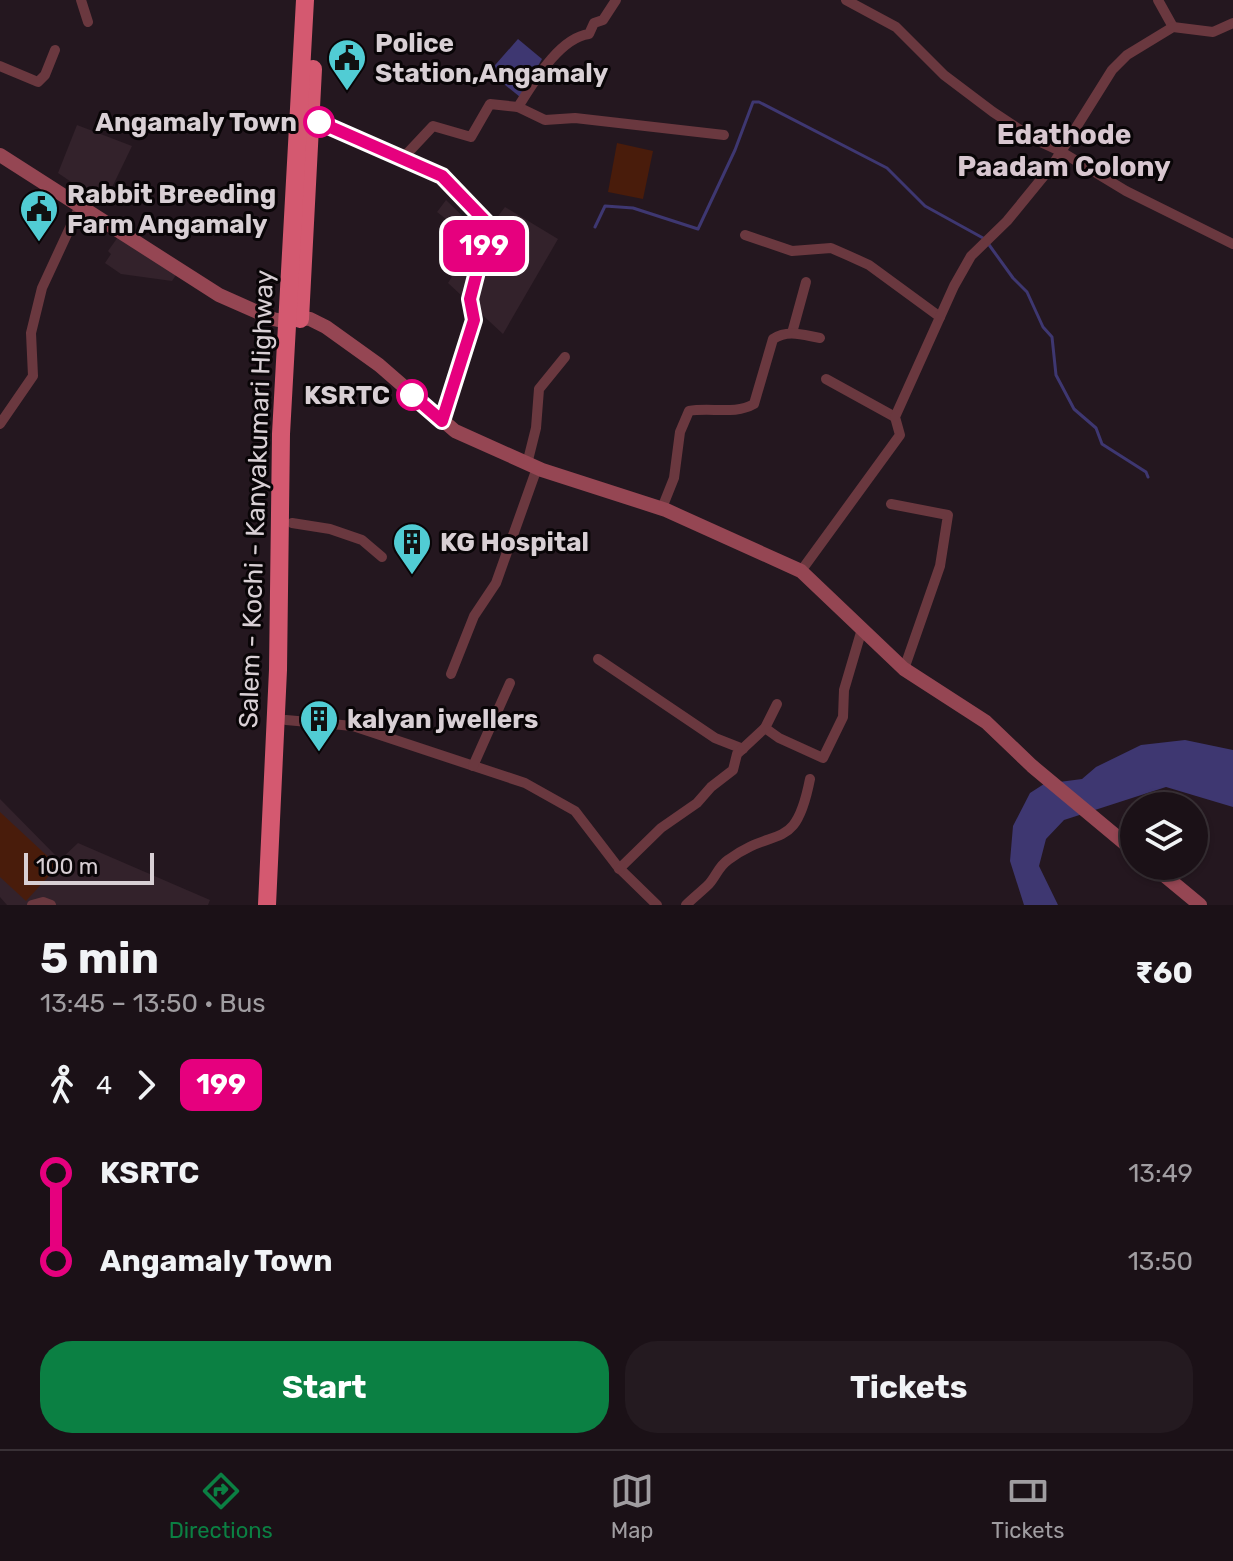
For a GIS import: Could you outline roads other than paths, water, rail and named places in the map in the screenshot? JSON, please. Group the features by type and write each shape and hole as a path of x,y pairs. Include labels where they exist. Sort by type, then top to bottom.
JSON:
{"highway":[{"name":"Salem - Kochi - Kanyakumari Highway","path":"278,905 292,523 294,320 305,0"},
{"name":"Salem - Kochi - Kanyakumari Highway","path":"267,905 278,670 281,434 311,119 316,0"}],"main road":[{"path":"0,155 246,310 294,320 310,319 345,339 442,421 465,436 532,466 662,508 801,571 904,669 968,707 1120,840"},
{"path":"1170,880 1200,905"}],"street":[{"path":"81,0 88,22"},
{"path":"518,107 547,62 560,53 572,38 589,34 594,23 603,20 616,0"},
{"path":"846,0 896,27 944,75 1034,139 1126,191 1233,244"},
{"path":"1158,0 1173,27"},
{"path":"801,571 900,435 895,417 971,256 1007,221 1052,166 1112,70 1127,55 1173,27 1213,32 1233,23"},
{"path":"0,66 38,82 45,75 55,50"},
{"path":"403,158 433,126 471,137 490,104 518,107 545,120 575,118 724,135"},
{"path":"311,119 442,176 489,225 470,299 474,320 442,421"},
{"path":"1,418 33,376 31,333 42,288 80,206"},
{"path":"745,235 792,251 831,248 869,265 940,317"},
{"path":"792,333 806,282"},
{"path":"662,508 674,478 680,432 689,411 701,408 744,410 754,404 773,339 782,333 820,338"},
{"path":"451,674 474,616 496,583 532,466 539,389 565,357"},
{"path":"826,379 895,417"},
{"path":"891,504 948,515 940,566 904,669"},
{"path":"292,523 330,529 362,540 382,557"},
{"path":"765,728 779,738 823,758 843,717 844,690 862,629"},
{"path":"598,659 715,738 743,749"},
{"path":"473,766 510,683"},
{"path":"619,869 661,828 697,803 733,770 737,754 765,728 777,704"},
{"path":"286,720 353,726 525,783 575,811 619,869 657,905"},
{"path":"686,905 711,882 724,863 754,845 780,837 796,825 806,801 810,779"},
{"path":"32,905 43,902 51,905"}],"waterway":[{"path":"595,227 605,206 633,208 698,229 735,150 753,102 759,102 887,168 925,206 983,238"},
{"path":"987,242 1027,292 1043,327 1052,337 1056,375 1074,409 1096,428 1102,444 1146,472 1148,477"}],"place":[{"name":"Police Station,Angamaly","path":"347,92"},
{"name":"Angamaly Town","path":"319,122"},
{"name":"Rabbit Breeding Farm Angamaly","path":"39,243"},
{"name":"KSRTC","path":"412,395"},
{"name":"KG Hospital","path":"412,576"},
{"name":"kalyan jwellers","path":"319,753"}],"district":[{"name":"Edathode Paadam Colony","path":"1064,150"}]}
